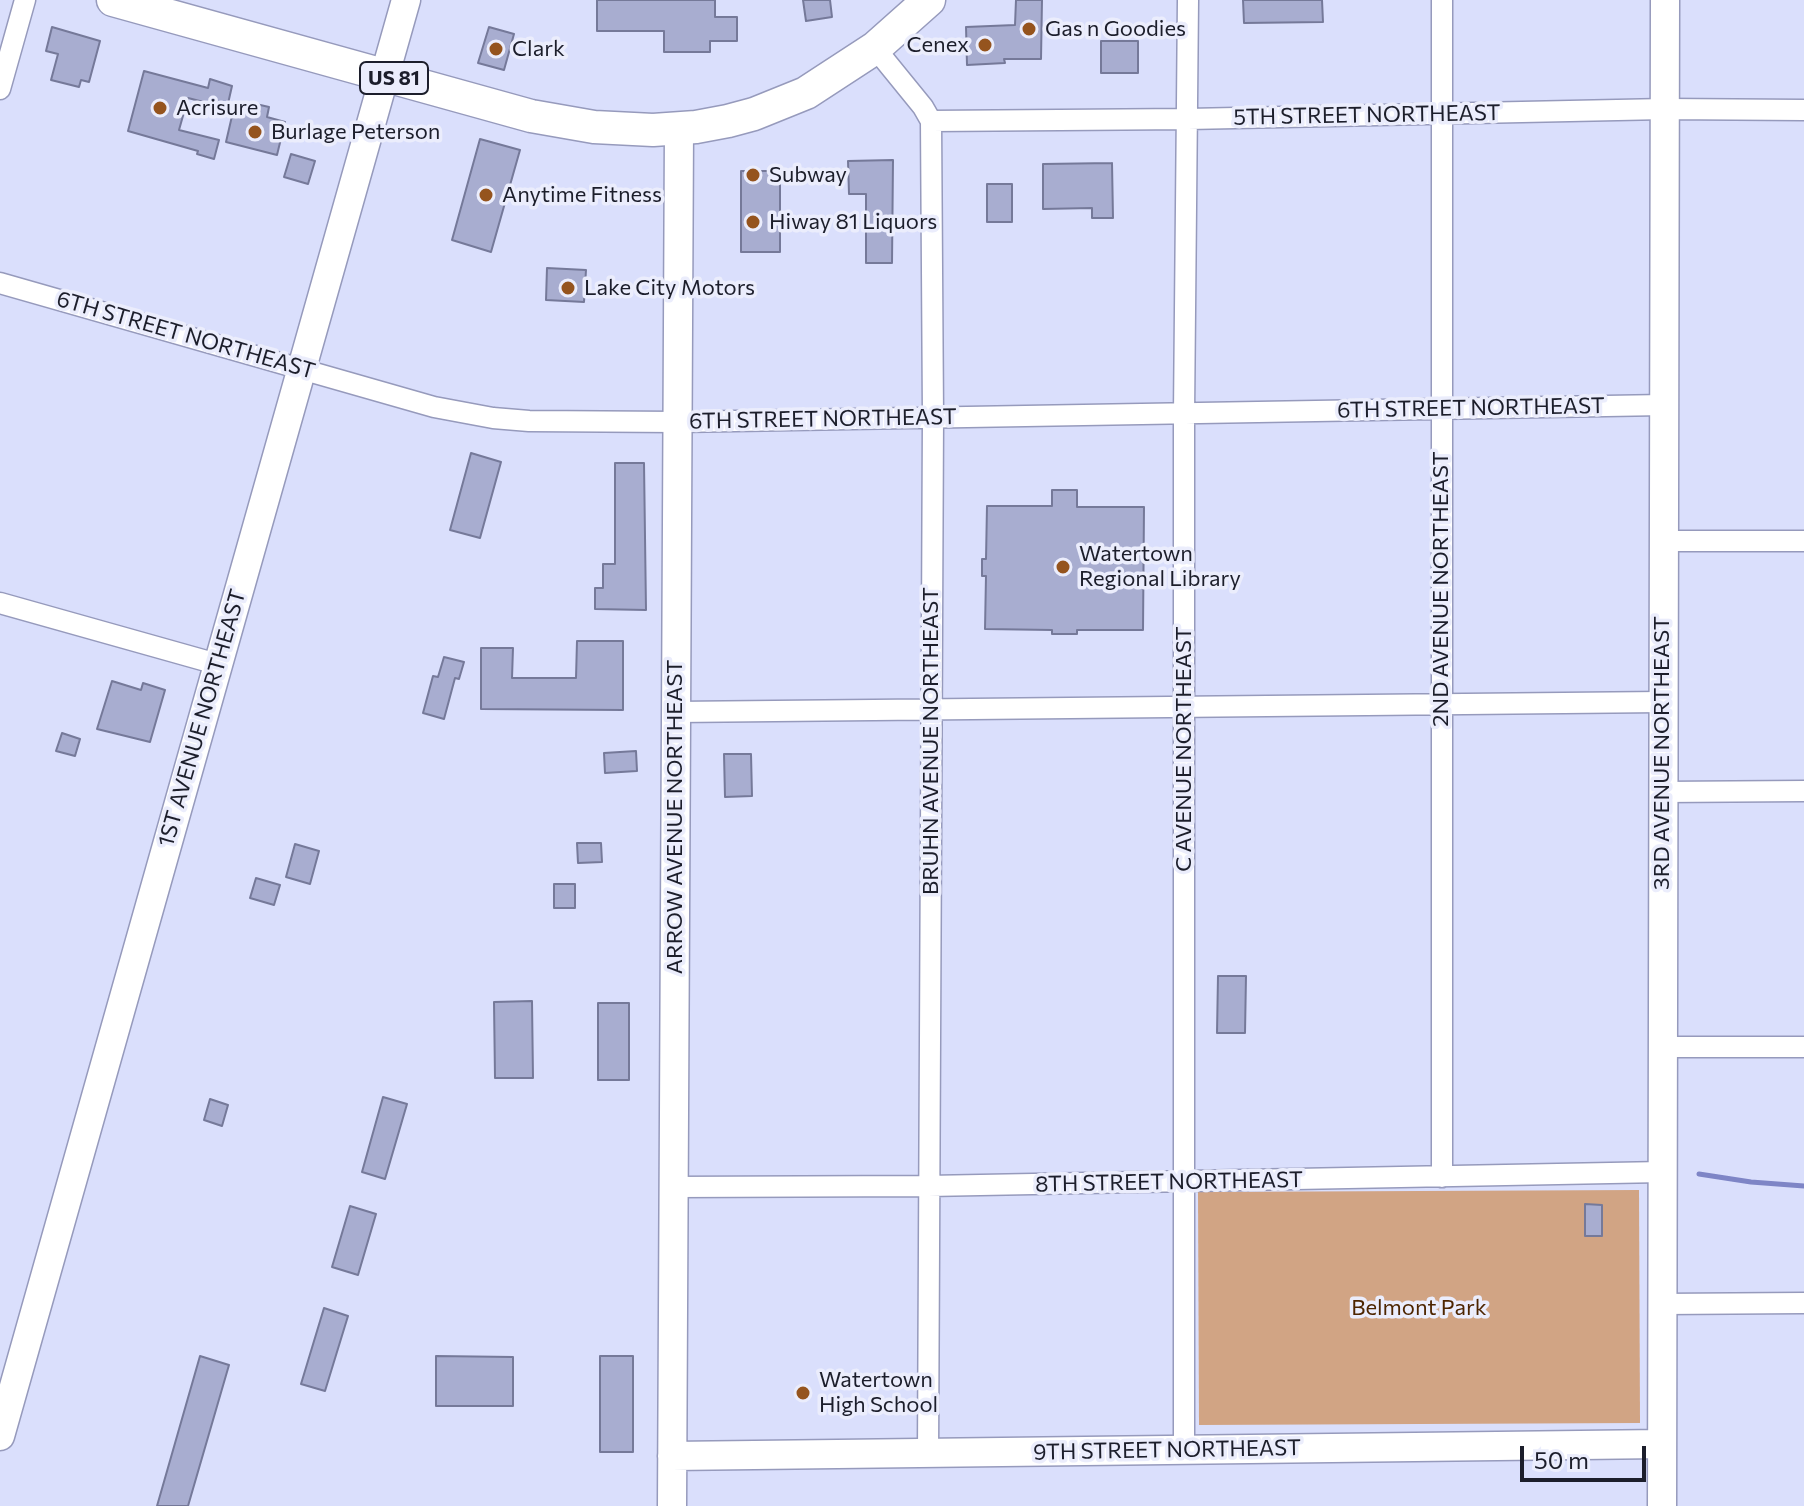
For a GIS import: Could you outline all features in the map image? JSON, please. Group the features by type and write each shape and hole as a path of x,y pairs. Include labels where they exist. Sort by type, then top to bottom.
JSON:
{"main road":[{"name":"US 81","path":"113,0 561,122 624,129 679,129 728,121 781,104 831,78 875,48 929,0"}],"street":[{"path":"0,89 25,0"},
{"name":"1ST AVENUE NORTHEAST","path":"0,1436 406,0"},
{"name":"C AVENUE NORTHEAST","path":"1184,1449 1184,414 1188,0"},
{"name":"2ND AVENUE NORTHEAST","path":"1442,0 1442,1177"},
{"name":"3RD AVENUE NORTHEAST","path":"1662,1506 1665,0"},
{"path":"875,48 931,121"},
{"name":"5TH STREET NORTHEAST","path":"931,121 1665,109 1804,110"},
{"name":"BRUHN AVENUE NORTHEAST","path":"928,1453 933,417 931,121"},
{"name":"ARROW AVENUE NORTHEAST","path":"672,1506 679,129"},
{"name":"6TH STREET NORTHEAST","path":"0,283 434,407 493,418 559,422 677,422 1664,405"},
{"path":"1663,541 1804,541"},
{"path":"0,603 217,664"},
{"path":"676,712 1662,702"},
{"path":"1662,792 1804,791"},
{"path":"1662,1047 1804,1047"},
{"name":"8TH STREET NORTHEAST","path":"674,1187 928,1186 1663,1172"},
{"path":"1662,1304 1804,1303"},
{"name":"9TH STREET NORTHEAST","path":"672,1456 1662,1444"}],"green space":[{"name":"Belmont Park","path":"1639,1190 1640,1423 1199,1425 1198,1192"}],"building":[{"path":"597,0 715,0 715,17 737,17 737,41 710,41 710,52 664,52 664,31 597,31"},
{"path":"803,0 830,0 832,17 806,21"},
{"path":"1016,0 1042,0 1041,59 1004,59 1005,63 967,65 966,27 1015,25"},
{"path":"1243,0 1322,0 1323,22 1244,23"},
{"path":"52,27 100,41 89,82 81,80 79,87 51,80 58,54 46,51"},
{"name":"Clark","path":"489,27 514,34 504,70 478,63"},
{"path":"1101,41 1138,41 1138,73 1101,73"},
{"name":"Acrisure","path":"144,71 208,88 210,79 232,86 227,108 188,98 179,130 219,140 214,159 197,154 198,151 128,131"},
{"name":"Burlage Peterson","path":"235,103 256,108 256,104 269,107 267,117 285,122 277,155 226,142"},
{"name":"Anytime Fitness","path":"480,139 520,150 491,252 452,240"},
{"path":"291,154 315,161 308,184 284,177"},
{"path":"893,160 892,263 866,263 866,194 849,194 848,161"},
{"path":"1112,163 1113,218 1092,218 1092,208 1043,209 1043,164"},
{"path":"741,171 780,171 780,252 741,252"},
{"path":"987,184 1012,184 1012,222 987,222"},
{"path":"547,268 586,270 584,302 546,300"},
{"path":"471,453 501,462 480,538 450,530"},
{"path":"615,463 644,463 646,610 595,609 595,588 603,588 603,564 615,564"},
{"name":"Watertown Regional Library","path":"1052,490 1077,490 1077,507 1144,507 1143,630 1077,630 1077,634 1052,634 1052,630 985,629 986,576 982,576 982,559 986,559 987,506 1052,506"},
{"path":"577,641 623,641 623,710 481,709 481,648 513,648 512,678 576,678"},
{"path":"444,657 464,662 459,679 455,678 444,719 423,713 433,676 438,677"},
{"path":"112,681 141,690 143,683 165,690 150,742 97,729"},
{"path":"62,733 80,739 75,756 56,751"},
{"path":"636,751 637,771 605,773 604,753"},
{"path":"724,754 751,754 752,796 725,797"},
{"path":"577,843 601,843 602,862 578,863"},
{"path":"295,844 319,851 310,884 286,877"},
{"path":"256,878 280,885 274,905 250,898"},
{"path":"554,884 575,884 575,908 554,908"},
{"path":"1218,976 1246,976 1245,1033 1217,1033"},
{"path":"532,1001 533,1078 495,1078 494,1002"},
{"path":"598,1003 629,1003 629,1080 598,1080"},
{"path":"383,1097 407,1104 385,1179 362,1172"},
{"path":"210,1099 228,1105 222,1126 204,1120"},
{"path":"1585,1204 1602,1205 1602,1236 1585,1236"},
{"path":"350,1206 376,1214 358,1275 332,1267"},
{"path":"324,1308 348,1316 325,1391 301,1384"},
{"path":"200,1356 229,1365 188,1506 157,1506"},
{"path":"436,1356 513,1357 513,1406 436,1406"},
{"path":"600,1356 633,1356 633,1452 600,1452"}],"waterway":[{"path":"1699,1174 1804,1186"}],"place":[{"name":"Gas n Goodies","path":"1029,29"},
{"name":"Cenex","path":"985,45"},
{"name":"Clark","path":"496,49"},
{"name":"Acrisure","path":"160,108"},
{"name":"Burlage Peterson","path":"255,132"},
{"name":"Subway","path":"753,175"},
{"name":"Anytime Fitness","path":"486,195"},
{"name":"Hiway 81 Liquors","path":"753,222"},
{"name":"Lake City Motors","path":"568,288"},
{"name":"Watertown Regional Library","path":"1063,567"},
{"name":"Watertown High School","path":"803,1393"}]}
